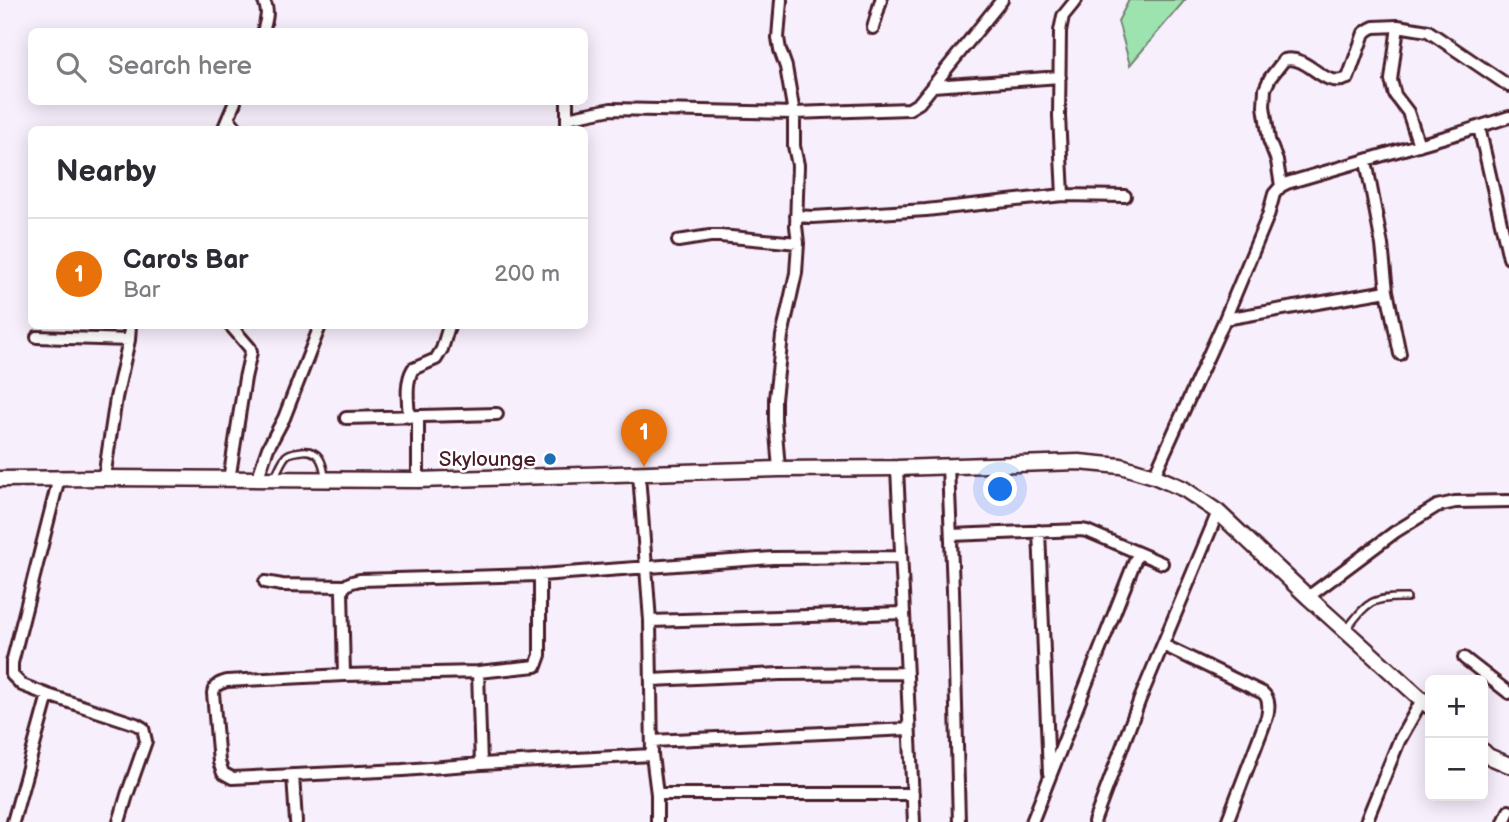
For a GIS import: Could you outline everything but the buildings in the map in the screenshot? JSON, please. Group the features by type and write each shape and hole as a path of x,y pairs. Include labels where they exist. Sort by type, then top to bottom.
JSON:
{"main road":[{"path":"0,479 418,480 1079,462 1121,466 1184,489 1218,512 1425,702"},
{"path":"1488,756 1509,765"}],"street":[{"path":"263,0 267,7 264,28"},
{"path":"779,469 775,399 782,336 796,273 798,243 798,165 794,146 794,113 778,38 781,0"},
{"path":"873,29 881,0"},
{"path":"567,105 567,124 611,109 794,113 909,109 918,104 1002,0"},
{"path":"1063,195 1059,116 1060,31 1061,20 1076,0"},
{"path":"1281,186 1264,116 1265,89 1284,60 1303,62 1338,82 1348,78 1364,33 1374,27 1398,26 1428,31 1509,86"},
{"path":"1398,26 1392,88 1408,112 1419,145"},
{"path":"933,86 1060,77"},
{"path":"225,126 234,105"},
{"path":"1154,476 1225,319 1275,194 1281,186 1509,117"},
{"path":"228,118 235,126"},
{"path":"1479,127 1509,258"},
{"path":"1366,161 1400,354"},
{"path":"796,216 926,210 1063,195 1125,196"},
{"path":"678,241 720,236 798,243"},
{"path":"1225,319 1387,291"},
{"path":"104,478 130,329"},
{"path":"229,480 251,352 234,329"},
{"path":"257,480 319,329"},
{"path":"418,480 408,380 413,369 436,359 448,329"},
{"path":"37,337 129,340"},
{"path":"346,418 498,414"},
{"path":"947,466 959,822"},
{"path":"897,468 914,822"},
{"path":"639,474 650,621 650,702 657,822"},
{"path":"59,478 11,668 12,676 22,685 143,729 146,741 119,822"},
{"path":"1308,597 1395,532 1437,506 1455,502 1509,501"},
{"path":"1094,822 1218,512"},
{"path":"1039,531 1049,777"},
{"path":"951,535 1087,531 1162,563"},
{"path":"1032,822 1138,553"},
{"path":"265,582 282,585 344,586 360,580 540,575 773,558 900,557"},
{"path":"540,575 540,655 536,666 478,672 344,675 220,683 214,690 219,762 224,774 232,778 652,755"},
{"path":"344,586 344,675"},
{"path":"650,621 903,613"},
{"path":"1163,645 1263,693 1268,700 1267,717 1227,822"},
{"path":"1464,658 1509,693"},
{"path":"478,672 481,764"},
{"path":"652,680 780,674 907,673"},
{"path":"13,822 48,695"},
{"path":"1366,822 1399,741 1425,704"},
{"path":"652,741 909,729"},
{"path":"293,775 296,822"},
{"path":"657,794 913,794"},
{"path":"1504,822 1509,811"}],"lane":[{"path":"274,480 286,456 306,450 315,452 320,458 326,480"},
{"path":"1346,630 1374,600 1387,597 1406,598"}],"green space":[{"path":"1129,0 1185,0 1130,65 1118,21"}],"place":[{"name":"Skylounge","path":"550,459"},
{"name":"Caro's Bar","path":"644,467"}]}
